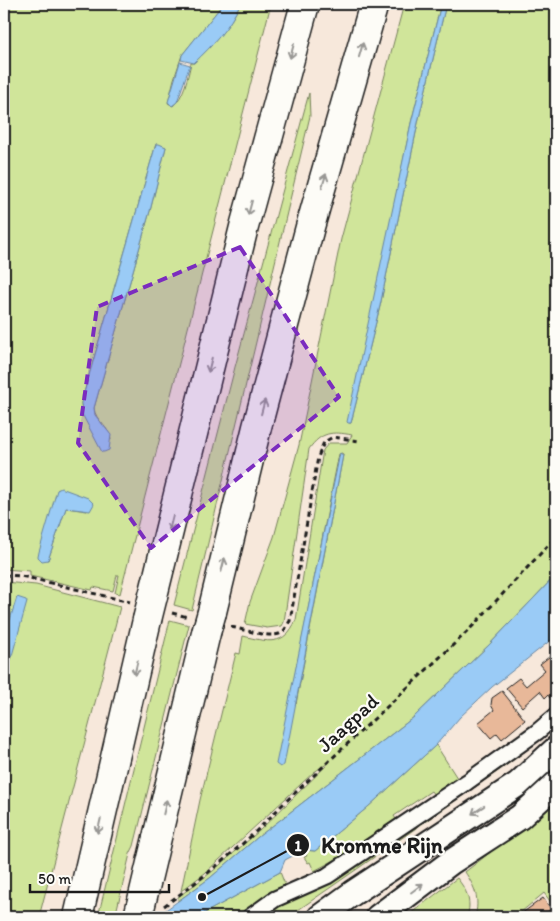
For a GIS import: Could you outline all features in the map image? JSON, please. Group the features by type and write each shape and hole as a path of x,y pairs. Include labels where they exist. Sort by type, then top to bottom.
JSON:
{"highway":[{"path":"78,917 150,608 244,228 305,4"},
{"path":"148,908 209,623 255,436 310,228 374,4"}],"main road":[{"path":"320,917 353,893 518,784 556,749"},
{"path":"378,917 451,862 520,817 556,784"}],"street":[{"path":"250,917 275,899 327,876 467,782 537,732 556,716"}],"path":[{"path":"333,437 360,441"},
{"name":"Jaagpad","path":"148,908 210,871 264,824 468,631 556,537"}],"highlighted area":[{"path":"240,247 339,397 151,548 78,443 97,307"}],"green space":[{"path":"4,4 223,4 182,55 168,103 173,106 183,92 191,63 194,63 220,35 240,4 271,4 120,594 115,593 119,575 117,575 113,591 93,587 92,590 30,576 30,571 4,569","holes":["156,144 166,147 150,211 94,408 97,417 108,431 111,440 82,415 81,403","58,489 87,511 66,508 48,560"]},
{"path":"404,4 441,4 411,123 349,423 351,423 380,306 419,118 446,4 556,4 556,575 489,645 414,717 258,837 210,878 178,901 178,897 213,871 259,831 330,762 314,772 205,873 181,891 200,800 236,653 240,654 243,636 268,641 281,639 291,629 296,620 323,450 329,443 347,443 352,435 328,434 318,439 309,449 282,626 267,628 245,624 250,602 274,537 299,445 341,239","holes":["342,453 296,704 296,670 339,454"]},
{"path":"309,93 310,116 192,610 174,605 235,367"},
{"path":"4,582 36,585 120,607 39,917 4,917"},
{"path":"170,620 189,625 115,917 98,917"},
{"path":"556,722 556,728 504,767 288,917 261,917"},
{"path":"436,745 459,781 434,795 431,791 394,816 396,819 344,855 314,871 310,862 308,863 304,857 307,856 304,850 315,851 368,807"},
{"path":"556,801 556,909 544,893 515,917 475,917 476,893 465,872"},
{"path":"280,872 286,887 234,917 197,917"},
{"path":"457,878 468,896 467,917 406,917"}],"water":[{"path":"223,4 240,4 220,36 194,63 181,60 182,55"},
{"path":"441,4 446,4 419,118 380,306 351,423 348,423 411,123"},
{"path":"180,62 190,65 177,102 172,106 168,102"},
{"path":"156,144 166,147 150,211 94,408 95,415 111,435 109,450 102,452 82,414 81,403"},
{"path":"340,453 343,455 284,765 280,767 276,764"},
{"path":"61,488 88,498 94,504 90,511 66,508 48,560 42,561 38,557 39,552 57,490"},
{"path":"556,575 556,636 492,687 460,717 436,745 368,807 315,851 304,850 285,860 280,872 197,917 156,917 210,878 258,837 414,717 489,645"},
{"path":"17,597 27,602 4,684 4,639"}],"building":[{"path":"554,653 556,656 556,693 550,698 548,695 545,698 540,691 522,707 506,688 519,678 526,686 545,670 540,664"},
{"path":"502,691 525,720 502,739 497,733 491,738 478,723 494,710 491,705 492,698"},
{"path":"543,898 551,909 540,917 523,917 521,914"}],"place":[{"name":"Kromme Rijn","path":"202,897"}]}
